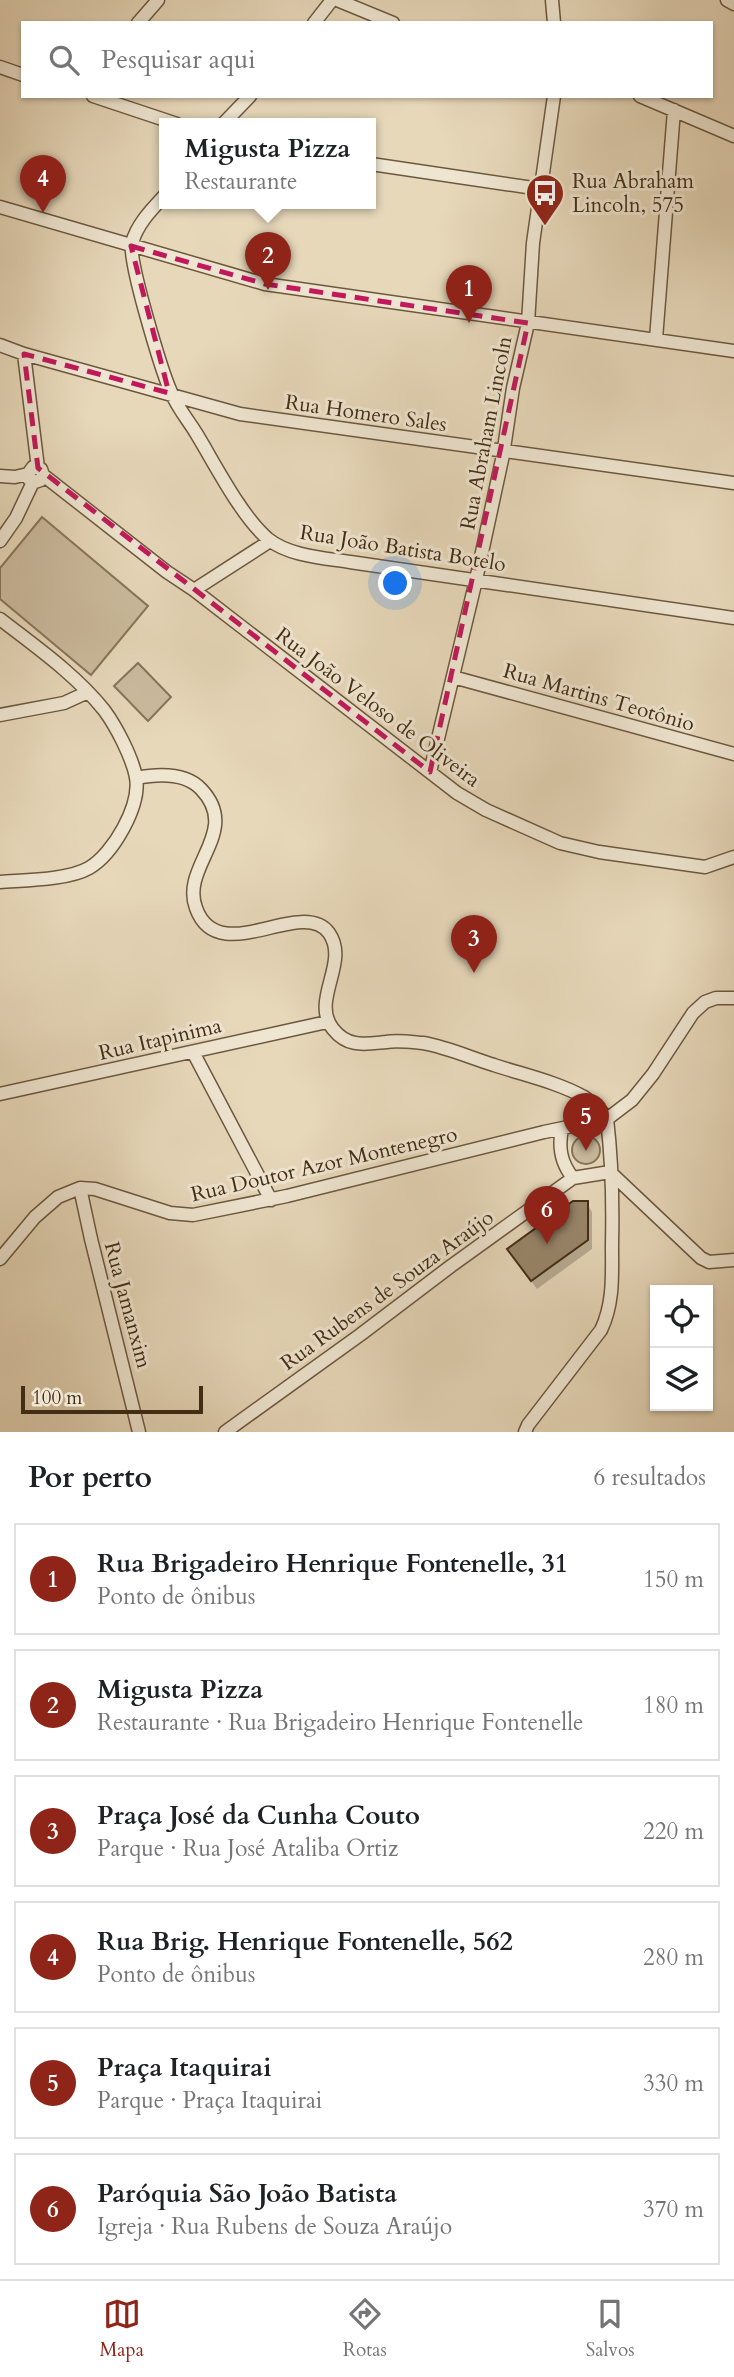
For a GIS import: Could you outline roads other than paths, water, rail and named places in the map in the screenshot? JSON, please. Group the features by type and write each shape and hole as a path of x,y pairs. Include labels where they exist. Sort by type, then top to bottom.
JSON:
{"street":[{"path":"140,21 158,0"},
{"path":"316,21 335,0 388,21"},
{"path":"552,0 554,21"},
{"path":"727,0 734,4"},
{"path":"0,67 21,74"},
{"path":"99,98 159,118"},
{"path":"229,118 248,98"},
{"name":"Rua Abraham Lincoln","path":"430,772 476,580 528,323 533,243 554,98"},
{"path":"645,98 734,136"},
{"path":"656,339 674,110"},
{"path":"376,164 540,189"},
{"path":"131,246 137,231 159,202"},
{"path":"0,207 265,284 734,351"},
{"name":"Rua João Batista Botelo","path":"131,246 136,278 172,395 253,522 270,541 310,556 734,618"},
{"name":"Rua Homero Sales","path":"0,345 240,414 734,483"},
{"path":"0,541 16,519 36,475 24,354"},
{"path":"0,476 36,475"},
{"name":"Rua João Veloso de Oliveira","path":"36,475 56,483 167,572 457,793 486,810 560,844 599,852 690,866 713,865 734,857"},
{"path":"194,590 270,541"},
{"path":"0,619 69,674 105,711 120,736 136,778 128,819 113,846 100,860 75,873 0,882"},
{"name":"Rua Martins Teotônio","path":"453,677 734,754"},
{"path":"0,715 64,703 88,692"},
{"path":"136,778 173,775 195,782 208,796 215,811 216,825 196,878 194,891 195,908 212,928 228,934 304,922 317,923 328,932 335,946 335,962 325,1012 327,1022 346,1042 370,1045 403,1041 434,1046 561,1087 585,1098 607,1119 612,1267 607,1319 525,1432"},
{"path":"607,1119 632,1100 653,1074 693,1013 705,1002 734,998"},
{"name":"Rua Itapinima","path":"0,1094 327,1022"},
{"path":"193,1052 271,1200"},
{"name":"Rua Doutor Azor Montenegro","path":"80,1188 95,1189 170,1213 192,1215 271,1200 607,1119"},
{"path":"562,1129 562,1160 573,1178 610,1172"},
{"path":"610,1172 701,1258 709,1262 734,1259"},
{"name":"Rua Rubens de Souza Araújo","path":"225,1432 573,1178"},
{"path":"0,1259 35,1217 58,1197 80,1188"},
{"name":"Rua Jamanxim","path":"80,1188 139,1432"}],"place":[{"name":"Rua Brig. Henrique Fontenelle, 562","path":"43,213"},
{"name":"Rua Abraham Lincoln, 575","path":"545,227"},
{"name":"Migusta Pizza","path":"268,290"},
{"name":"Rua Brigadeiro Henrique Fontenelle, 31","path":"469,323"},
{"name":"Praça José da Cunha Couto","path":"474,973"},
{"name":"Praça Itaquirai","path":"586,1151"},
{"name":"Paróquia São João Batista","path":"547,1244"}]}
